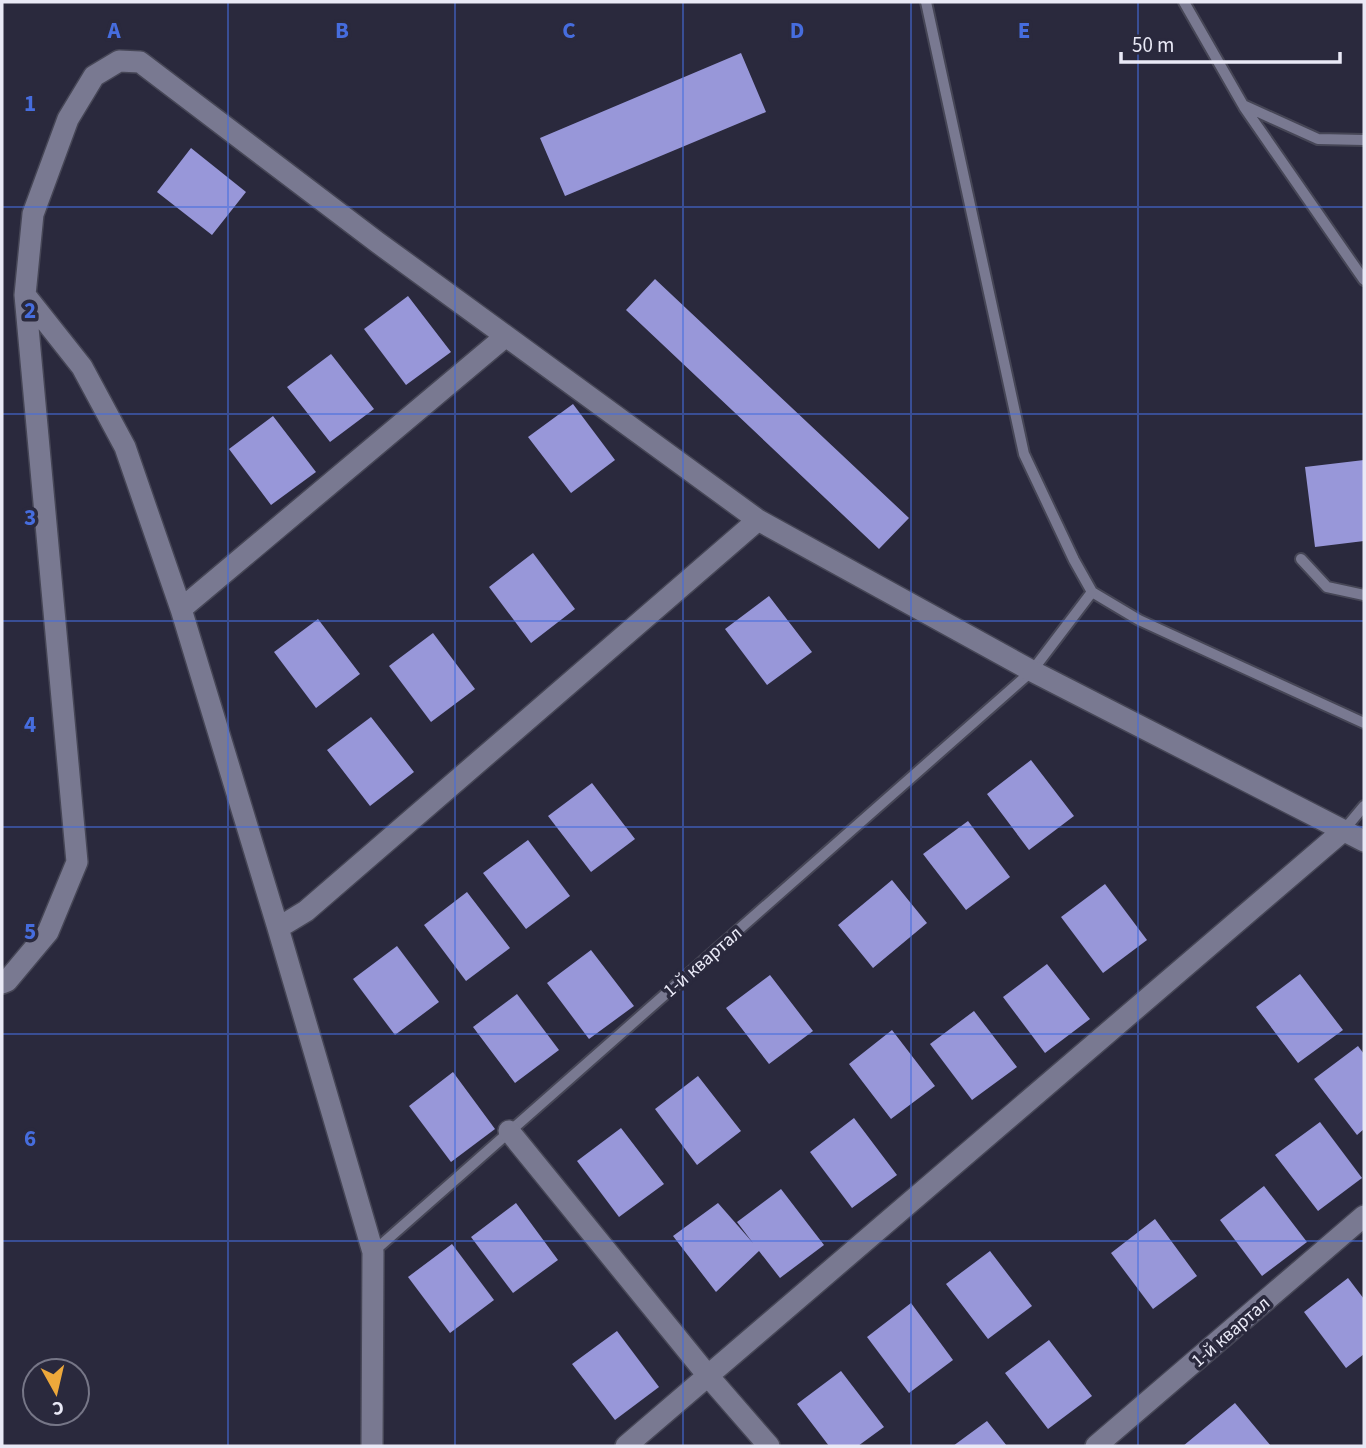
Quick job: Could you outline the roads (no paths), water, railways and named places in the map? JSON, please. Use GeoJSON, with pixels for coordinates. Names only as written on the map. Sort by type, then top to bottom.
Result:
{"type":"FeatureCollection","features":[{"type":"Feature","properties":{"kind":"street"},"geometry":{"type":"LineString","coordinates":[[2,983],[7,981],[48,932],[77,862],[25,295],[33,214],[68,119],[94,76],[119,61],[141,62],[366,234],[758,520],[1032,671],[1364,841]]}},
{"type":"Feature","properties":{"kind":"street"},"geometry":{"type":"LineString","coordinates":[[25,295],[82,368],[125,447],[181,609],[278,928],[373,1252],[372,1446]]}},
{"type":"Feature","properties":{"kind":"street"},"geometry":{"type":"LineString","coordinates":[[181,609],[506,337]]}},
{"type":"Feature","properties":{"kind":"street"},"geometry":{"type":"LineString","coordinates":[[278,928],[306,911],[758,520]]}},
{"type":"Feature","properties":{"kind":"street"},"geometry":{"type":"LineString","coordinates":[[626,1446],[1345,830]]}},
{"type":"Feature","properties":{"kind":"street"},"geometry":{"type":"LineString","coordinates":[[509,1131],[709,1377],[769,1446]]}},
{"type":"Feature","properties":{"kind":"street","name":"1-й квартал"},"geometry":{"type":"LineString","coordinates":[[1096,1446],[1364,1216]]}},
{"type":"Feature","properties":{"kind":"lane"},"geometry":{"type":"LineString","coordinates":[[926,2],[1024,454],[1092,592],[1139,620],[1364,723]]}},
{"type":"Feature","properties":{"kind":"lane"},"geometry":{"type":"LineString","coordinates":[[1184,2],[1243,105],[1364,280]]}},
{"type":"Feature","properties":{"kind":"lane"},"geometry":{"type":"LineString","coordinates":[[1243,105],[1318,139],[1364,140]]}},
{"type":"Feature","properties":{"kind":"lane"},"geometry":{"type":"LineString","coordinates":[[1301,559],[1327,587],[1364,595]]}},
{"type":"Feature","properties":{"kind":"lane","name":"1-й квартал"},"geometry":{"type":"LineString","coordinates":[[373,1252],[1032,671],[1092,592]]}},
{"type":"Feature","properties":{"kind":"lane"},"geometry":{"type":"LineString","coordinates":[[1345,830],[1364,806]]}}]}
